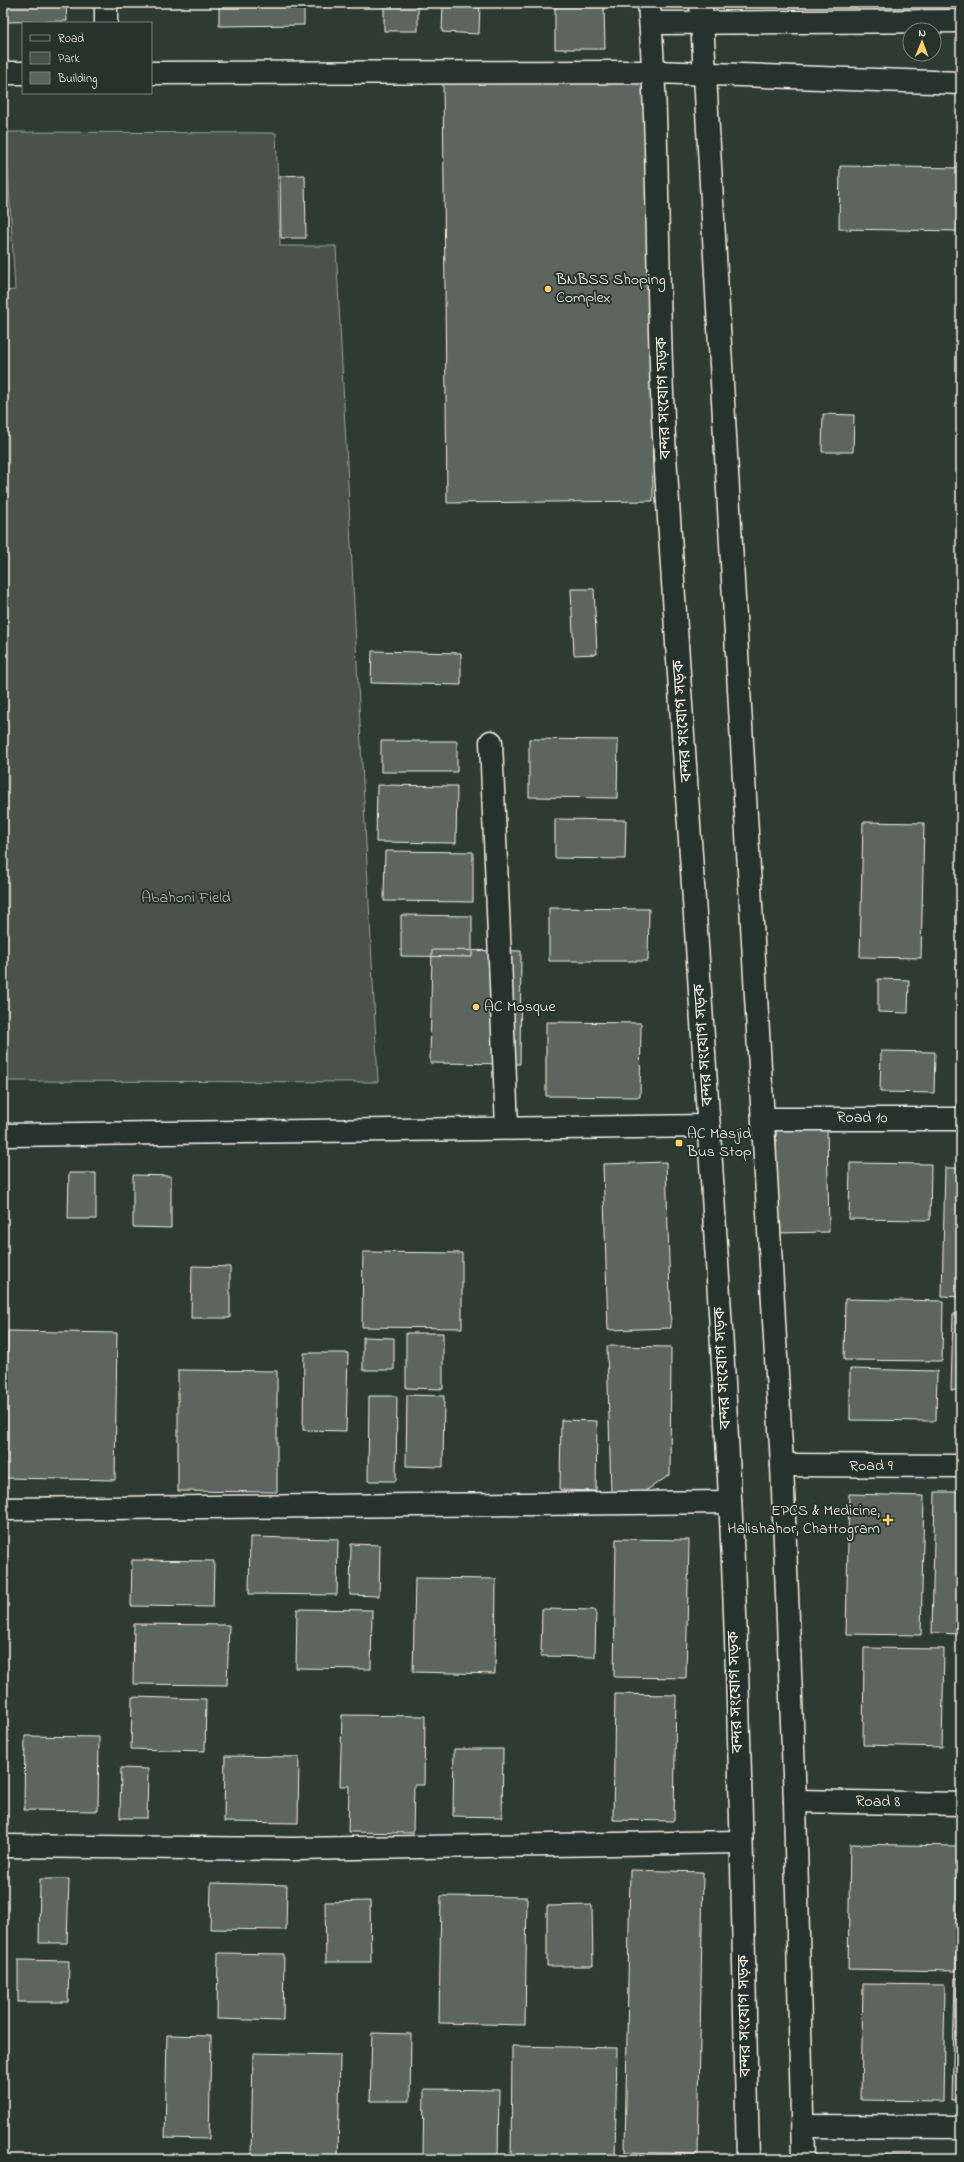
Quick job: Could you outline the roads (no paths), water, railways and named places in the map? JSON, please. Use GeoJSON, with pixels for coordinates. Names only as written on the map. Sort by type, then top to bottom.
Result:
{"type":"FeatureCollection","features":[{"type":"Feature","properties":{"kind":"main road"},"geometry":{"type":"LineString","coordinates":[[106,3],[106,22]]}},
{"type":"Feature","properties":{"kind":"main road"},"geometry":{"type":"LineString","coordinates":[[650,13],[702,12],[961,21]]}},
{"type":"Feature","properties":{"kind":"main road"},"geometry":{"type":"LineString","coordinates":[[702,12],[782,1465],[795,1801],[803,2159]]}},
{"type":"Feature","properties":{"kind":"main road","name":"বন্দর সংযোগ সড়ক"},"geometry":{"type":"LineString","coordinates":[[650,13],[655,72],[664,430],[709,1126],[730,1502],[741,1842],[748,2159]]}},
{"type":"Feature","properties":{"kind":"main road"},"geometry":{"type":"LineString","coordinates":[[152,73],[655,72],[961,83]]}},
{"type":"Feature","properties":{"kind":"main road"},"geometry":{"type":"LineString","coordinates":[[3,73],[22,73]]}},
{"type":"Feature","properties":{"kind":"main road"},"geometry":{"type":"LineString","coordinates":[[491,742],[507,1128]]}},
{"type":"Feature","properties":{"kind":"main road","name":"Road 10"},"geometry":{"type":"LineString","coordinates":[[764,1119],[961,1119]]}},
{"type":"Feature","properties":{"kind":"main road"},"geometry":{"type":"LineString","coordinates":[[3,1135],[709,1126]]}},
{"type":"Feature","properties":{"kind":"main road","name":"Road 9"},"geometry":{"type":"LineString","coordinates":[[782,1465],[961,1466]]}},
{"type":"Feature","properties":{"kind":"main road"},"geometry":{"type":"LineString","coordinates":[[3,1509],[730,1502]]}},
{"type":"Feature","properties":{"kind":"main road","name":"Road 8"},"geometry":{"type":"LineString","coordinates":[[795,1801],[961,1804]]}},
{"type":"Feature","properties":{"kind":"main road"},"geometry":{"type":"LineString","coordinates":[[3,1846],[292,1849],[741,1842]]}},
{"type":"Feature","properties":{"kind":"main road"},"geometry":{"type":"LineString","coordinates":[[803,2126],[961,2127]]}},
{"type":"Feature","properties":{"kind":"place","name":"BNBSS Shoping Complex"},"geometry":{"type":"Point","coordinates":[548,289]}},
{"type":"Feature","properties":{"kind":"place","name":"AC Mosque"},"geometry":{"type":"Point","coordinates":[476,1007]}},
{"type":"Feature","properties":{"kind":"place","name":"AC Masjid Bus Stop"},"geometry":{"type":"Point","coordinates":[679,1143]}},
{"type":"Feature","properties":{"kind":"place","name":"EPCS & Medicine, Halishahor, Chattogram"},"geometry":{"type":"Point","coordinates":[888,1520]}},
{"type":"Feature","properties":{"kind":"park label","name":"Abahoni Field"},"geometry":{"type":"Point","coordinates":[186,898]}}]}
